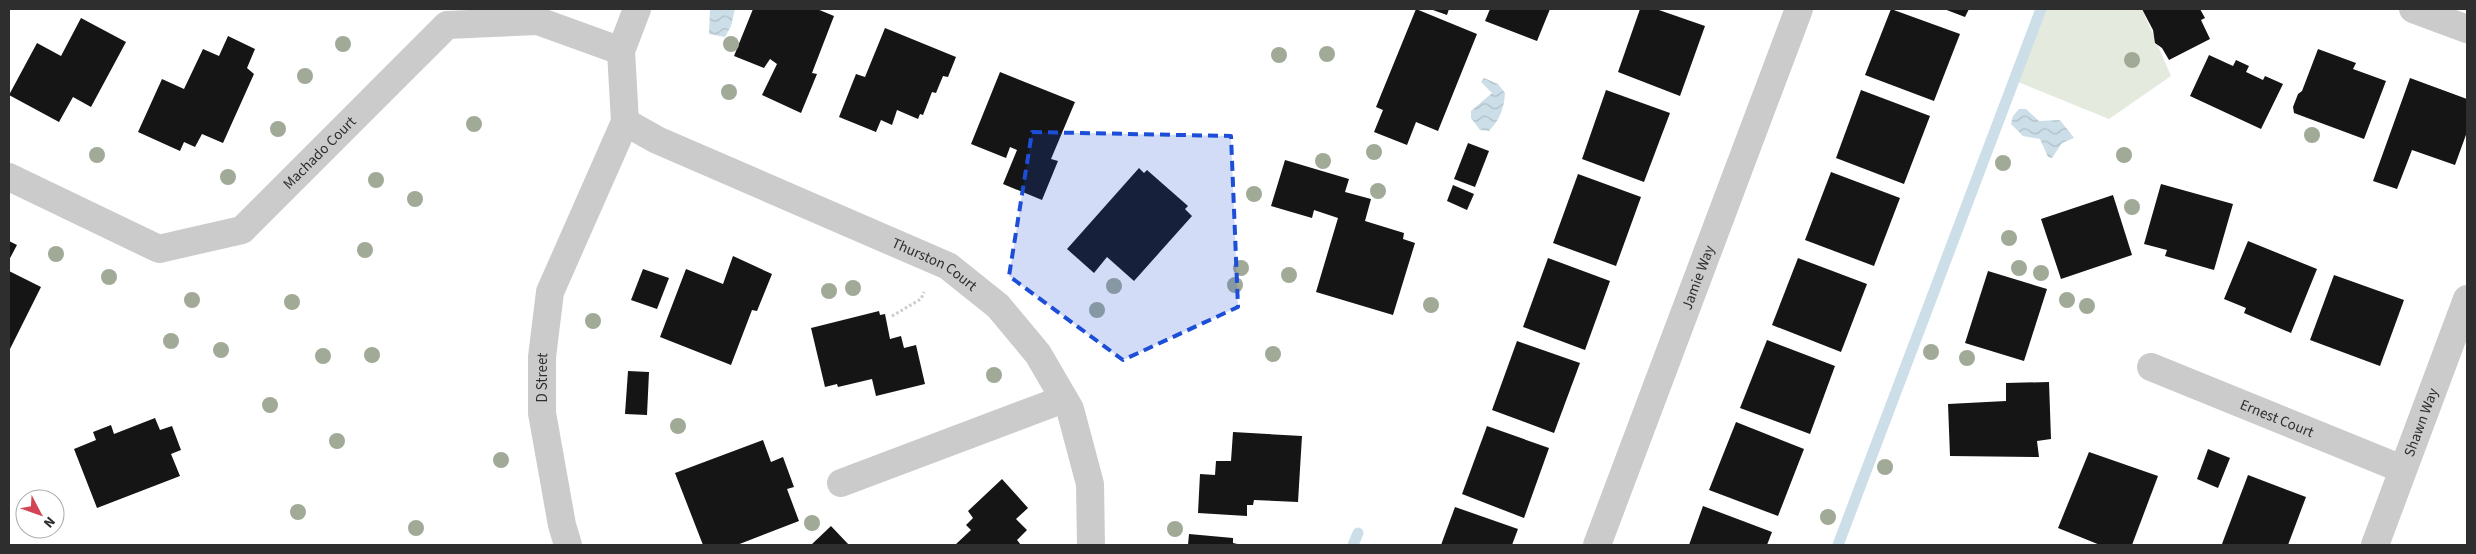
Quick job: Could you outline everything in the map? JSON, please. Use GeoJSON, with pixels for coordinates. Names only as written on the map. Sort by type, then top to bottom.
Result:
{"type":"FeatureCollection","features":[{"type":"Feature","properties":{"kind":"street"},"geometry":{"type":"LineString","coordinates":[[625,122],[621,51],[637,9]]}},
{"type":"Feature","properties":{"kind":"street","name":"Jamie Way"},"geometry":{"type":"LineString","coordinates":[[1597,545],[1799,9]]}},
{"type":"Feature","properties":{"kind":"street"},"geometry":{"type":"LineString","coordinates":[[2413,9],[2467,29]]}},
{"type":"Feature","properties":{"kind":"street","name":"Machado Court"},"geometry":{"type":"LineString","coordinates":[[9,178],[160,248],[242,230],[447,25],[538,21],[621,51]]}},
{"type":"Feature","properties":{"kind":"street","name":"D Street"},"geometry":{"type":"LineString","coordinates":[[568,545],[562,525],[542,413],[542,357],[550,292],[625,122]]}},
{"type":"Feature","properties":{"kind":"street","name":"Thurston Court"},"geometry":{"type":"LineString","coordinates":[[625,122],[657,140],[948,266],[998,306],[1038,354],[1070,409],[1090,484],[1090,545]]}},
{"type":"Feature","properties":{"kind":"street","name":"Shawn Way"},"geometry":{"type":"LineString","coordinates":[[2375,545],[2467,299]]}},
{"type":"Feature","properties":{"kind":"street","name":"Ernest Court"},"geometry":{"type":"LineString","coordinates":[[2151,367],[2402,469]]}},
{"type":"Feature","properties":{"kind":"street"},"geometry":{"type":"LineString","coordinates":[[841,483],[1064,399]]}},
{"type":"Feature","properties":{"kind":"path"},"geometry":{"type":"LineString","coordinates":[[892,316],[920,299],[927,287]]}},
{"type":"Feature","properties":{"kind":"highlighted area"},"geometry":{"type":"Polygon","coordinates":[[[1032,132],[1231,136],[1238,307],[1123,360],[1009,276],[1032,132]]]}},
{"type":"Feature","properties":{"kind":"shaded area"},"geometry":{"type":"Polygon","coordinates":[[[2046,9],[2142,9],[2171,76],[2109,119],[2018,82],[2046,9]]]}},
{"type":"Feature","properties":{"kind":"water"},"geometry":{"type":"Polygon","coordinates":[[[710,9],[735,9],[731,26],[725,37],[709,34],[710,9]]]}},
{"type":"Feature","properties":{"kind":"water"},"geometry":{"type":"Polygon","coordinates":[[[1484,78],[1498,84],[1505,93],[1501,114],[1489,131],[1480,130],[1471,118],[1471,111],[1492,93],[1481,82],[1484,78]]]}},
{"type":"Feature","properties":{"kind":"water"},"geometry":{"type":"Polygon","coordinates":[[[2019,109],[2026,109],[2039,121],[2060,120],[2074,138],[2062,143],[2052,158],[2048,157],[2040,139],[2023,136],[2011,124],[2013,116],[2019,109]]]}},
{"type":"Feature","properties":{"kind":"building"},"geometry":{"type":"Polygon","coordinates":[[[753,9],[817,9],[834,16],[812,73],[817,74],[801,113],[762,95],[777,64],[770,59],[764,68],[734,56],[753,9]]]}},
{"type":"Feature","properties":{"kind":"building"},"geometry":{"type":"Polygon","coordinates":[[[1416,9],[1477,34],[1438,131],[1416,122],[1407,145],[1374,132],[1383,110],[1376,107],[1416,9]]]}},
{"type":"Feature","properties":{"kind":"building"},"geometry":{"type":"Polygon","coordinates":[[[1430,9],[1449,9],[1447,15],[1430,9]]]}},
{"type":"Feature","properties":{"kind":"building"},"geometry":{"type":"Polygon","coordinates":[[[1490,9],[1550,9],[1537,41],[1485,21],[1490,9]]]}},
{"type":"Feature","properties":{"kind":"building"},"geometry":{"type":"Polygon","coordinates":[[[1640,9],[1656,9],[1705,26],[1680,96],[1618,72],[1640,9]]]}},
{"type":"Feature","properties":{"kind":"building"},"geometry":{"type":"Polygon","coordinates":[[[1891,9],[1960,34],[1934,101],[1865,75],[1891,9]]]}},
{"type":"Feature","properties":{"kind":"building"},"geometry":{"type":"Polygon","coordinates":[[[1944,9],[1969,9],[1965,17],[1944,9]]]}},
{"type":"Feature","properties":{"kind":"building"},"geometry":{"type":"Polygon","coordinates":[[[2142,9],[2200,9],[2205,18],[2201,20],[2210,39],[2169,60],[2162,48],[2155,43],[2153,30],[2142,9]]]}},
{"type":"Feature","properties":{"kind":"building"},"geometry":{"type":"Polygon","coordinates":[[[81,18],[126,42],[91,107],[73,97],[59,122],[9,95],[37,43],[61,56],[81,18]]]}},
{"type":"Feature","properties":{"kind":"building"},"geometry":{"type":"Polygon","coordinates":[[[885,28],[956,57],[948,77],[943,76],[936,93],[932,92],[923,115],[920,114],[918,119],[897,110],[892,125],[881,120],[876,132],[839,117],[856,74],[865,77],[885,28]]]}},
{"type":"Feature","properties":{"kind":"building"},"geometry":{"type":"Polygon","coordinates":[[[228,36],[255,49],[247,68],[254,74],[223,143],[202,134],[195,147],[184,142],[180,151],[138,132],[162,79],[184,89],[203,49],[219,56],[228,36]]]}},
{"type":"Feature","properties":{"kind":"building"},"geometry":{"type":"Polygon","coordinates":[[[2318,49],[2356,63],[2353,69],[2386,81],[2364,139],[2294,113],[2293,107],[2298,94],[2302,91],[2318,49]]]}},
{"type":"Feature","properties":{"kind":"building"},"geometry":{"type":"Polygon","coordinates":[[[2209,55],[2233,66],[2236,60],[2249,66],[2246,72],[2263,80],[2265,76],[2283,84],[2261,129],[2190,96],[2209,55]]]}},
{"type":"Feature","properties":{"kind":"building"},"geometry":{"type":"Polygon","coordinates":[[[1000,72],[1075,102],[1051,159],[1058,161],[1042,200],[1003,184],[1017,150],[1010,147],[1006,158],[971,144],[1000,72]]]}},
{"type":"Feature","properties":{"kind":"building"},"geometry":{"type":"Polygon","coordinates":[[[2410,78],[2467,99],[2467,132],[2455,165],[2412,150],[2397,189],[2373,181],[2410,78]]]}},
{"type":"Feature","properties":{"kind":"building"},"geometry":{"type":"Polygon","coordinates":[[[1606,90],[1670,113],[1644,182],[1582,159],[1606,90]]]}},
{"type":"Feature","properties":{"kind":"building"},"geometry":{"type":"Polygon","coordinates":[[[1861,90],[1930,116],[1904,184],[1836,158],[1861,90]]]}},
{"type":"Feature","properties":{"kind":"building"},"geometry":{"type":"Polygon","coordinates":[[[1468,143],[1489,151],[1475,187],[1454,179],[1468,143]]]}},
{"type":"Feature","properties":{"kind":"building"},"geometry":{"type":"Polygon","coordinates":[[[1285,160],[1349,179],[1345,192],[1371,199],[1365,221],[1404,233],[1403,239],[1415,243],[1393,315],[1316,292],[1338,218],[1314,210],[1312,218],[1271,206],[1285,160]]]}},
{"type":"Feature","properties":{"kind":"building"},"geometry":{"type":"Polygon","coordinates":[[[1139,168],[1144,173],[1147,170],[1188,206],[1185,209],[1192,216],[1134,281],[1107,257],[1094,273],[1067,249],[1139,168]]]}},
{"type":"Feature","properties":{"kind":"building"},"geometry":{"type":"Polygon","coordinates":[[[1831,172],[1900,198],[1874,266],[1805,240],[1831,172]]]}},
{"type":"Feature","properties":{"kind":"building"},"geometry":{"type":"Polygon","coordinates":[[[1578,174],[1641,197],[1616,266],[1553,243],[1578,174]]]}},
{"type":"Feature","properties":{"kind":"building"},"geometry":{"type":"Polygon","coordinates":[[[2161,184],[2233,204],[2214,270],[2165,256],[2167,250],[2144,244],[2161,184]]]}},
{"type":"Feature","properties":{"kind":"building"},"geometry":{"type":"Polygon","coordinates":[[[1453,185],[1474,194],[1467,210],[1447,201],[1453,185]]]}},
{"type":"Feature","properties":{"kind":"building"},"geometry":{"type":"Polygon","coordinates":[[[2113,195],[2132,255],[2061,279],[2041,219],[2113,195]]]}},
{"type":"Feature","properties":{"kind":"building"},"geometry":{"type":"Polygon","coordinates":[[[9,241],[17,245],[9,260],[9,241]]]}},
{"type":"Feature","properties":{"kind":"building"},"geometry":{"type":"Polygon","coordinates":[[[2248,241],[2317,269],[2291,333],[2244,313],[2246,308],[2224,299],[2248,241]]]}},
{"type":"Feature","properties":{"kind":"building"},"geometry":{"type":"Polygon","coordinates":[[[733,256],[772,274],[757,311],[752,310],[731,365],[660,337],[686,269],[723,284],[733,256]]]}},
{"type":"Feature","properties":{"kind":"building"},"geometry":{"type":"Polygon","coordinates":[[[1548,258],[1610,281],[1585,350],[1523,327],[1548,258]]]}},
{"type":"Feature","properties":{"kind":"building"},"geometry":{"type":"Polygon","coordinates":[[[1798,258],[1867,284],[1841,352],[1772,325],[1798,258]]]}},
{"type":"Feature","properties":{"kind":"building"},"geometry":{"type":"Polygon","coordinates":[[[643,269],[669,278],[657,309],[631,300],[643,269]]]}},
{"type":"Feature","properties":{"kind":"building"},"geometry":{"type":"Polygon","coordinates":[[[9,271],[41,287],[9,351],[9,271]]]}},
{"type":"Feature","properties":{"kind":"building"},"geometry":{"type":"Polygon","coordinates":[[[1988,271],[2047,289],[2024,361],[1965,343],[1988,271]]]}},
{"type":"Feature","properties":{"kind":"building"},"geometry":{"type":"Polygon","coordinates":[[[2334,275],[2404,300],[2380,366],[2310,340],[2334,275]]]}},
{"type":"Feature","properties":{"kind":"building"},"geometry":{"type":"Polygon","coordinates":[[[879,311],[880,315],[885,314],[890,339],[901,336],[904,348],[916,345],[925,384],[876,396],[872,379],[838,387],[837,384],[825,387],[811,328],[879,311]]]}},
{"type":"Feature","properties":{"kind":"building"},"geometry":{"type":"Polygon","coordinates":[[[1767,340],[1835,366],[1810,434],[1740,408],[1767,340]]]}},
{"type":"Feature","properties":{"kind":"building"},"geometry":{"type":"Polygon","coordinates":[[[1517,341],[1580,363],[1554,433],[1492,410],[1517,341]]]}},
{"type":"Feature","properties":{"kind":"building"},"geometry":{"type":"Polygon","coordinates":[[[628,371],[649,372],[647,415],[625,414],[628,371]]]}},
{"type":"Feature","properties":{"kind":"building"},"geometry":{"type":"Polygon","coordinates":[[[2049,382],[2051,439],[2037,441],[2039,457],[1950,456],[1948,404],[2006,401],[2006,383],[2049,382]]]}},
{"type":"Feature","properties":{"kind":"building"},"geometry":{"type":"Polygon","coordinates":[[[155,418],[160,430],[172,426],[181,450],[171,454],[180,476],[97,508],[74,449],[96,440],[93,432],[111,425],[114,434],[155,418]]]}},
{"type":"Feature","properties":{"kind":"building"},"geometry":{"type":"Polygon","coordinates":[[[1736,422],[1804,449],[1778,516],[1709,490],[1736,422]]]}},
{"type":"Feature","properties":{"kind":"building"},"geometry":{"type":"Polygon","coordinates":[[[1487,426],[1549,448],[1524,518],[1462,494],[1487,426]]]}},
{"type":"Feature","properties":{"kind":"building"},"geometry":{"type":"Polygon","coordinates":[[[1233,432],[1302,436],[1298,502],[1254,500],[1253,505],[1247,505],[1247,516],[1198,513],[1200,474],[1215,475],[1216,461],[1231,461],[1233,432]]]}},
{"type":"Feature","properties":{"kind":"building"},"geometry":{"type":"Polygon","coordinates":[[[763,440],[771,462],[783,457],[794,487],[787,489],[799,521],[737,545],[703,545],[675,473],[763,440]]]}},
{"type":"Feature","properties":{"kind":"building"},"geometry":{"type":"Polygon","coordinates":[[[2208,449],[2230,458],[2218,488],[2197,479],[2208,449]]]}},
{"type":"Feature","properties":{"kind":"building"},"geometry":{"type":"Polygon","coordinates":[[[2089,452],[2158,476],[2132,545],[2100,545],[2058,528],[2089,452]]]}},
{"type":"Feature","properties":{"kind":"building"},"geometry":{"type":"Polygon","coordinates":[[[2248,475],[2306,497],[2288,545],[2222,544],[2248,475]]]}},
{"type":"Feature","properties":{"kind":"building"},"geometry":{"type":"Polygon","coordinates":[[[1002,479],[1028,508],[1016,519],[1027,530],[1017,540],[1021,545],[955,545],[971,530],[966,525],[973,518],[968,511],[1002,479]]]}},
{"type":"Feature","properties":{"kind":"building"},"geometry":{"type":"Polygon","coordinates":[[[1703,506],[1772,532],[1767,545],[1689,545],[1703,506]]]}},
{"type":"Feature","properties":{"kind":"building"},"geometry":{"type":"Polygon","coordinates":[[[1455,507],[1518,529],[1512,545],[1441,545],[1455,507]]]}},
{"type":"Feature","properties":{"kind":"building"},"geometry":{"type":"Polygon","coordinates":[[[831,526],[849,545],[811,545],[831,526]]]}},
{"type":"Feature","properties":{"kind":"building"},"geometry":{"type":"Polygon","coordinates":[[[1189,534],[1233,538],[1233,543],[1242,545],[1188,545],[1189,534]]]}},
{"type":"Feature","properties":{"kind":"waterway"},"geometry":{"type":"LineString","coordinates":[[1838,545],[2041,9]]}},
{"type":"Feature","properties":{"kind":"waterway"},"geometry":{"type":"LineString","coordinates":[[1353,545],[1358,533]]}}]}
